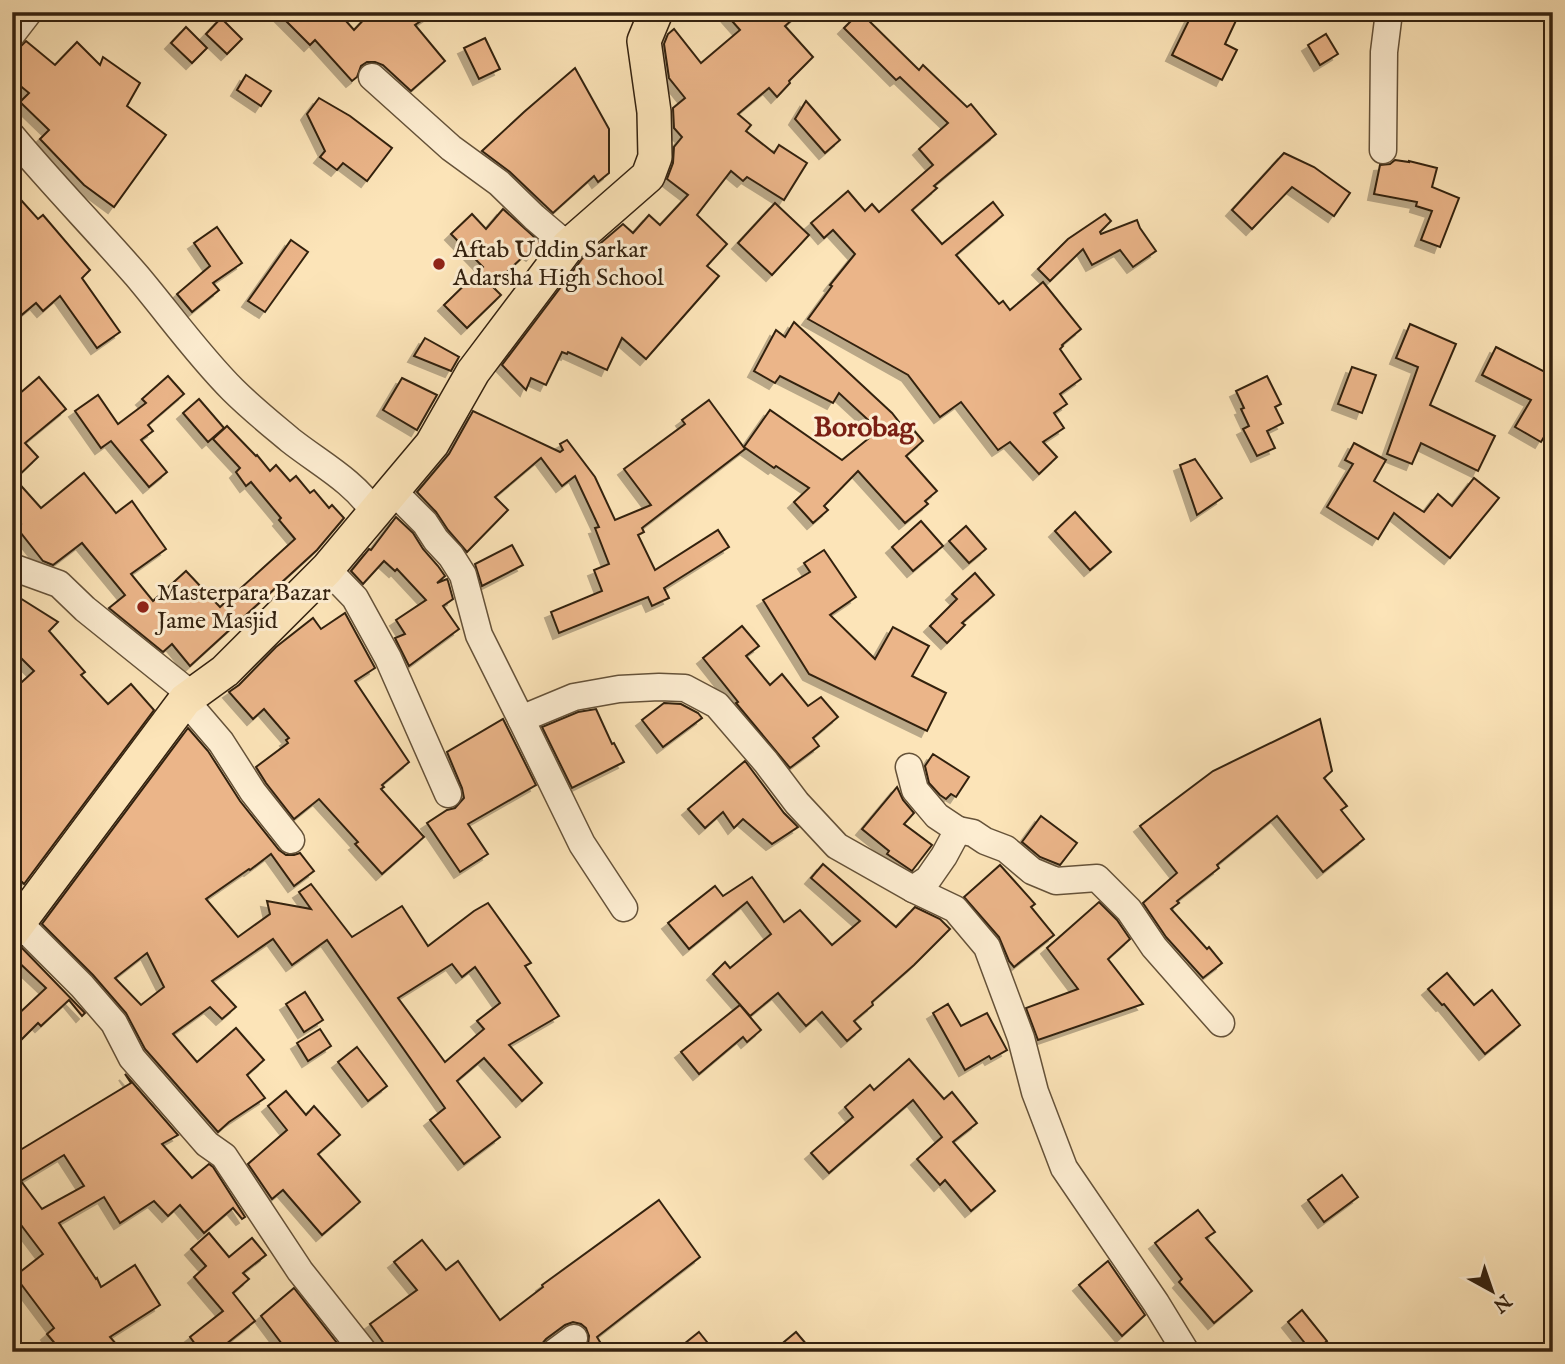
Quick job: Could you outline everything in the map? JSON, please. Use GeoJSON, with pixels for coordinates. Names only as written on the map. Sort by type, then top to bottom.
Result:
{"type":"FeatureCollection","features":[{"type":"Feature","properties":{"kind":"main road"},"geometry":{"type":"LineString","coordinates":[[14,926],[189,697],[225,671],[327,569],[432,444],[473,372],[568,246],[648,176],[655,157],[655,134],[644,41],[656,12]]}},
{"type":"Feature","properties":{"kind":"street"},"geometry":{"type":"LineString","coordinates":[[12,34],[29,12]]}},
{"type":"Feature","properties":{"kind":"street"},"geometry":{"type":"LineString","coordinates":[[1383,150],[1384,52],[1389,12]]}},
{"type":"Feature","properties":{"kind":"street"},"geometry":{"type":"LineString","coordinates":[[372,76],[451,148],[499,183],[534,218],[568,246]]}},
{"type":"Feature","properties":{"kind":"street"},"geometry":{"type":"LineString","coordinates":[[12,136],[50,182],[137,276],[200,355],[235,392],[289,439],[366,499],[384,502],[425,523],[436,540],[451,555],[463,575],[480,635],[582,844],[624,908]]}},
{"type":"Feature","properties":{"kind":"street"},"geometry":{"type":"LineString","coordinates":[[12,567],[59,584],[189,697],[253,792],[291,840]]}},
{"type":"Feature","properties":{"kind":"street"},"geometry":{"type":"LineString","coordinates":[[327,569],[355,598],[388,658],[448,794]]}},
{"type":"Feature","properties":{"kind":"street"},"geometry":{"type":"LineString","coordinates":[[521,719],[574,697],[619,690],[685,688],[717,705],[797,803],[838,846],[913,889],[955,909],[987,947],[1021,1038],[1035,1092],[1064,1168],[1186,1352]]}},
{"type":"Feature","properties":{"kind":"street"},"geometry":{"type":"LineString","coordinates":[[909,767],[915,790],[937,816],[958,830],[973,833],[1006,849],[1032,871],[1056,881],[1097,878],[1129,909],[1161,956],[1221,1023]]}},
{"type":"Feature","properties":{"kind":"street"},"geometry":{"type":"LineString","coordinates":[[913,889],[928,879],[958,830]]}},
{"type":"Feature","properties":{"kind":"street"},"geometry":{"type":"LineString","coordinates":[[14,926],[82,986],[114,1023],[132,1058],[207,1143],[224,1156],[300,1271],[364,1352]]}},
{"type":"Feature","properties":{"kind":"building"},"geometry":{"type":"Polygon","coordinates":[[[277,12],[338,12],[354,30],[371,12],[434,12],[415,25],[445,61],[411,91],[383,65],[375,62],[367,62],[361,66],[357,77],[352,81],[315,40],[310,45],[277,12]]]}},
{"type":"Feature","properties":{"kind":"building"},"geometry":{"type":"Polygon","coordinates":[[[724,12],[801,12],[785,26],[813,57],[777,97],[769,88],[738,114],[751,125],[746,131],[774,153],[779,145],[807,163],[784,200],[747,177],[743,181],[731,171],[697,215],[727,244],[707,266],[719,276],[646,359],[622,338],[607,370],[568,352],[562,352],[546,385],[531,378],[526,390],[502,365],[582,259],[623,224],[633,233],[649,215],[660,225],[688,195],[667,179],[673,163],[674,147],[682,137],[674,128],[673,108],[685,98],[669,78],[664,44],[668,34],[674,29],[701,63],[740,30],[724,12]]]}},
{"type":"Feature","properties":{"kind":"building"},"geometry":{"type":"Polygon","coordinates":[[[860,12],[919,70],[923,65],[967,107],[971,104],[996,134],[934,186],[937,188],[912,210],[942,244],[993,202],[1003,215],[956,255],[999,304],[1003,301],[1010,310],[1043,282],[1081,329],[1060,349],[1081,379],[1060,394],[1067,404],[1054,413],[1064,428],[1043,442],[1057,457],[1039,474],[1010,442],[998,450],[961,402],[940,417],[908,375],[808,319],[855,254],[833,230],[824,238],[811,223],[848,191],[865,211],[872,204],[879,212],[933,165],[919,149],[948,123],[900,77],[896,80],[844,28],[860,12]]]}},
{"type":"Feature","properties":{"kind":"building"},"geometry":{"type":"Polygon","coordinates":[[[1193,12],[1240,12],[1225,44],[1237,50],[1222,80],[1172,55],[1193,12]]]}},
{"type":"Feature","properties":{"kind":"building"},"geometry":{"type":"Polygon","coordinates":[[[221,18],[242,39],[227,54],[206,34],[221,18]]]}},
{"type":"Feature","properties":{"kind":"building"},"geometry":{"type":"Polygon","coordinates":[[[186,27],[207,48],[192,63],[171,43],[186,27]]]}},
{"type":"Feature","properties":{"kind":"building"},"geometry":{"type":"Polygon","coordinates":[[[1326,34],[1338,54],[1320,65],[1308,45],[1326,34]]]}},
{"type":"Feature","properties":{"kind":"building"},"geometry":{"type":"Polygon","coordinates":[[[485,38],[500,69],[479,79],[464,48],[485,38]]]}},
{"type":"Feature","properties":{"kind":"building"},"geometry":{"type":"Polygon","coordinates":[[[26,41],[55,65],[77,42],[100,65],[103,57],[140,83],[127,106],[166,135],[114,207],[84,185],[40,139],[49,130],[20,102],[29,93],[12,79],[12,49],[19,48],[26,41]]]}},
{"type":"Feature","properties":{"kind":"building"},"geometry":{"type":"Polygon","coordinates":[[[575,68],[609,129],[609,173],[598,182],[594,176],[553,213],[510,172],[482,151],[575,68]]]}},
{"type":"Feature","properties":{"kind":"building"},"geometry":{"type":"Polygon","coordinates":[[[246,75],[271,91],[261,106],[237,90],[246,75]]]}},
{"type":"Feature","properties":{"kind":"building"},"geometry":{"type":"Polygon","coordinates":[[[319,98],[350,116],[392,148],[367,181],[343,163],[337,170],[320,157],[325,151],[307,114],[319,98]]]}},
{"type":"Feature","properties":{"kind":"building"},"geometry":{"type":"Polygon","coordinates":[[[806,101],[840,140],[825,153],[795,119],[806,101]]]}},
{"type":"Feature","properties":{"kind":"building"},"geometry":{"type":"Polygon","coordinates":[[[1284,153],[1314,167],[1350,193],[1334,216],[1292,187],[1252,229],[1232,210],[1284,153]]]}},
{"type":"Feature","properties":{"kind":"building"},"geometry":{"type":"Polygon","coordinates":[[[1395,160],[1437,168],[1432,187],[1459,198],[1440,247],[1421,240],[1432,211],[1416,206],[1417,202],[1374,194],[1380,165],[1390,164],[1395,160]]]}},
{"type":"Feature","properties":{"kind":"building"},"geometry":{"type":"Polygon","coordinates":[[[12,190],[38,219],[43,215],[90,270],[82,278],[120,332],[97,348],[60,296],[43,311],[36,303],[12,323],[12,190]]]}},
{"type":"Feature","properties":{"kind":"building"},"geometry":{"type":"Polygon","coordinates":[[[775,203],[809,235],[772,275],[738,243],[775,203]]]}},
{"type":"Feature","properties":{"kind":"building"},"geometry":{"type":"Polygon","coordinates":[[[503,209],[542,244],[532,255],[528,252],[492,286],[501,295],[467,328],[444,305],[483,267],[451,234],[472,214],[486,229],[503,209]]]}},
{"type":"Feature","properties":{"kind":"building"},"geometry":{"type":"Polygon","coordinates":[[[1105,214],[1111,221],[1101,234],[1137,220],[1156,251],[1133,267],[1120,250],[1092,265],[1083,249],[1050,281],[1038,269],[1068,239],[1105,214]]]}},
{"type":"Feature","properties":{"kind":"building"},"geometry":{"type":"Polygon","coordinates":[[[217,227],[242,263],[213,283],[219,290],[192,312],[177,294],[210,266],[194,243],[217,227]]]}},
{"type":"Feature","properties":{"kind":"building"},"geometry":{"type":"Polygon","coordinates":[[[291,240],[308,252],[265,312],[248,301],[291,240]]]}},
{"type":"Feature","properties":{"kind":"building"},"geometry":{"type":"Polygon","coordinates":[[[794,322],[892,413],[907,432],[912,428],[923,441],[906,456],[937,491],[925,501],[928,504],[905,523],[858,471],[824,506],[828,510],[813,523],[794,502],[809,488],[744,447],[770,410],[842,460],[879,430],[839,393],[833,403],[780,376],[775,383],[754,371],[776,330],[785,337],[794,322]]]}},
{"type":"Feature","properties":{"kind":"building"},"geometry":{"type":"Polygon","coordinates":[[[1410,324],[1456,344],[1430,405],[1495,436],[1478,471],[1421,443],[1412,464],[1387,454],[1418,367],[1396,358],[1410,324]]]}},
{"type":"Feature","properties":{"kind":"building"},"geometry":{"type":"Polygon","coordinates":[[[425,338],[459,357],[451,371],[414,356],[425,338]]]}},
{"type":"Feature","properties":{"kind":"building"},"geometry":{"type":"Polygon","coordinates":[[[1496,347],[1553,376],[1553,422],[1541,442],[1515,427],[1531,400],[1482,375],[1496,347]]]}},
{"type":"Feature","properties":{"kind":"building"},"geometry":{"type":"Polygon","coordinates":[[[1352,367],[1376,375],[1362,413],[1338,404],[1352,367]]]}},
{"type":"Feature","properties":{"kind":"building"},"geometry":{"type":"Polygon","coordinates":[[[168,376],[184,394],[148,425],[153,431],[141,440],[167,472],[149,487],[111,441],[101,448],[75,411],[98,395],[118,424],[146,403],[142,399],[168,376]]]}},
{"type":"Feature","properties":{"kind":"building"},"geometry":{"type":"Polygon","coordinates":[[[1267,376],[1281,404],[1275,407],[1283,423],[1267,431],[1275,448],[1257,456],[1243,429],[1249,426],[1236,391],[1267,376]]]}},
{"type":"Feature","properties":{"kind":"building"},"geometry":{"type":"Polygon","coordinates":[[[39,377],[66,409],[25,443],[38,457],[15,479],[41,508],[84,473],[116,513],[132,501],[166,549],[131,574],[153,601],[186,571],[220,607],[295,539],[251,482],[246,486],[236,472],[240,468],[213,439],[227,426],[270,471],[276,465],[290,481],[296,476],[310,493],[314,490],[329,508],[332,505],[344,518],[317,550],[190,666],[172,644],[163,652],[109,608],[125,595],[82,543],[53,565],[43,561],[17,528],[21,524],[12,514],[12,400],[39,377]]]}},
{"type":"Feature","properties":{"kind":"building"},"geometry":{"type":"Polygon","coordinates":[[[402,378],[437,395],[417,430],[383,410],[402,378]]]}},
{"type":"Feature","properties":{"kind":"building"},"geometry":{"type":"Polygon","coordinates":[[[199,399],[224,428],[208,442],[183,413],[199,399]]]}},
{"type":"Feature","properties":{"kind":"building"},"geometry":{"type":"Polygon","coordinates":[[[709,400],[745,449],[642,528],[644,532],[638,535],[655,570],[718,530],[729,547],[664,588],[669,598],[652,606],[648,597],[559,633],[551,612],[602,591],[594,570],[609,564],[595,528],[599,527],[575,476],[562,486],[541,458],[495,497],[508,510],[467,552],[417,492],[449,454],[473,411],[560,452],[563,450],[560,444],[567,440],[595,477],[615,520],[651,505],[624,469],[685,424],[682,420],[709,400]]]}},
{"type":"Feature","properties":{"kind":"building"},"geometry":{"type":"Polygon","coordinates":[[[1354,443],[1386,460],[1374,481],[1424,512],[1438,494],[1452,506],[1474,478],[1499,498],[1450,558],[1394,513],[1378,539],[1327,507],[1353,464],[1345,460],[1354,443]]]}},
{"type":"Feature","properties":{"kind":"building"},"geometry":{"type":"Polygon","coordinates":[[[1195,459],[1222,498],[1197,515],[1180,465],[1195,459]]]}},
{"type":"Feature","properties":{"kind":"building"},"geometry":{"type":"Polygon","coordinates":[[[1075,512],[1111,552],[1090,570],[1055,531],[1075,512]]]}},
{"type":"Feature","properties":{"kind":"building"},"geometry":{"type":"Polygon","coordinates":[[[396,517],[413,533],[445,576],[437,583],[447,579],[453,599],[443,606],[459,629],[409,666],[395,638],[405,634],[396,620],[426,600],[397,569],[395,571],[384,561],[363,584],[351,571],[396,517]]]}},
{"type":"Feature","properties":{"kind":"building"},"geometry":{"type":"Polygon","coordinates":[[[921,521],[943,546],[913,571],[892,547],[921,521]]]}},
{"type":"Feature","properties":{"kind":"building"},"geometry":{"type":"Polygon","coordinates":[[[966,526],[986,549],[969,563],[949,541],[966,526]]]}},
{"type":"Feature","properties":{"kind":"building"},"geometry":{"type":"Polygon","coordinates":[[[512,545],[523,565],[482,586],[475,564],[512,545]]]}},
{"type":"Feature","properties":{"kind":"building"},"geometry":{"type":"Polygon","coordinates":[[[824,550],[856,597],[830,615],[875,659],[893,627],[929,646],[912,676],[946,693],[927,731],[809,674],[763,600],[810,572],[804,563],[824,550]]]}},
{"type":"Feature","properties":{"kind":"building"},"geometry":{"type":"Polygon","coordinates":[[[975,573],[994,595],[962,623],[965,625],[947,643],[930,626],[957,599],[952,594],[975,573]]]}},
{"type":"Feature","properties":{"kind":"building"},"geometry":{"type":"Polygon","coordinates":[[[12,593],[58,622],[49,631],[85,672],[81,675],[108,704],[131,684],[154,710],[24,884],[21,881],[12,894],[12,691],[34,671],[12,649],[12,593]]]}},
{"type":"Feature","properties":{"kind":"building"},"geometry":{"type":"Polygon","coordinates":[[[345,613],[375,668],[355,681],[409,762],[382,785],[384,787],[381,789],[424,837],[382,874],[355,844],[358,842],[319,799],[294,819],[256,767],[288,743],[286,740],[289,738],[264,709],[253,719],[229,692],[276,647],[313,618],[321,629],[345,613]]]}},
{"type":"Feature","properties":{"kind":"building"},"geometry":{"type":"Polygon","coordinates":[[[742,626],[759,646],[746,656],[770,685],[782,674],[808,706],[821,697],[838,717],[813,738],[819,746],[790,768],[703,658],[742,626]]]}},
{"type":"Feature","properties":{"kind":"building"},"geometry":{"type":"Polygon","coordinates":[[[664,703],[681,704],[702,718],[663,747],[642,720],[664,703]]]}},
{"type":"Feature","properties":{"kind":"building"},"geometry":{"type":"Polygon","coordinates":[[[596,709],[612,744],[614,743],[624,762],[572,788],[542,727],[578,712],[596,709]]]}},
{"type":"Feature","properties":{"kind":"building"},"geometry":{"type":"Polygon","coordinates":[[[503,719],[536,785],[468,824],[488,854],[460,872],[427,823],[455,808],[464,798],[447,752],[503,719]]]}},
{"type":"Feature","properties":{"kind":"building"},"geometry":{"type":"Polygon","coordinates":[[[1320,719],[1332,771],[1324,778],[1347,806],[1341,810],[1364,839],[1323,872],[1277,816],[1217,865],[1219,868],[1177,901],[1179,903],[1171,909],[1222,963],[1203,978],[1166,937],[1143,903],[1177,873],[1140,826],[1213,771],[1320,719]]]}},
{"type":"Feature","properties":{"kind":"building"},"geometry":{"type":"Polygon","coordinates":[[[188,728],[208,751],[240,801],[279,850],[286,855],[300,853],[314,871],[294,886],[271,854],[206,899],[238,937],[270,914],[267,901],[311,909],[299,892],[311,884],[352,937],[402,906],[428,946],[488,903],[531,963],[525,966],[559,1016],[509,1045],[542,1083],[522,1101],[484,1058],[457,1081],[500,1137],[464,1164],[430,1120],[445,1108],[327,940],[292,965],[273,939],[212,981],[236,1007],[222,1019],[210,1007],[173,1034],[197,1062],[236,1028],[264,1060],[247,1075],[265,1098],[218,1132],[145,1049],[126,1013],[42,924],[188,728]],[[147,953],[115,978],[141,1005],[164,987],[147,953]],[[452,964],[398,998],[445,1062],[484,1029],[477,1021],[500,1003],[475,967],[462,977],[452,964]]]}},
{"type":"Feature","properties":{"kind":"building"},"geometry":{"type":"Polygon","coordinates":[[[933,754],[969,777],[956,797],[951,794],[946,799],[929,783],[925,766],[933,754]]]}},
{"type":"Feature","properties":{"kind":"building"},"geometry":{"type":"Polygon","coordinates":[[[745,761],[784,813],[798,827],[772,844],[743,819],[734,828],[723,812],[705,828],[688,809],[745,761]]]}},
{"type":"Feature","properties":{"kind":"building"},"geometry":{"type":"Polygon","coordinates":[[[897,787],[914,813],[904,824],[932,845],[912,871],[887,854],[889,851],[862,829],[897,787]]]}},
{"type":"Feature","properties":{"kind":"building"},"geometry":{"type":"Polygon","coordinates":[[[1041,816],[1077,843],[1060,865],[1040,857],[1022,842],[1041,816]]]}},
{"type":"Feature","properties":{"kind":"building"},"geometry":{"type":"Polygon","coordinates":[[[823,864],[896,927],[915,907],[940,919],[950,929],[854,1021],[861,1029],[847,1041],[822,1012],[806,1026],[778,993],[750,1016],[713,974],[725,962],[730,968],[771,934],[747,902],[689,949],[668,923],[715,886],[723,896],[752,877],[784,922],[800,910],[832,945],[860,921],[811,878],[823,864]]]}},
{"type":"Feature","properties":{"kind":"building"},"geometry":{"type":"Polygon","coordinates":[[[1000,865],[1035,904],[1031,907],[1054,935],[1014,967],[999,937],[964,897],[1000,865]]]}},
{"type":"Feature","properties":{"kind":"building"},"geometry":{"type":"Polygon","coordinates":[[[1099,902],[1117,920],[1130,939],[1108,959],[1143,1004],[1038,1040],[1026,1008],[1078,989],[1047,948],[1099,902]]]}},
{"type":"Feature","properties":{"kind":"building"},"geometry":{"type":"Polygon","coordinates":[[[22,948],[85,1013],[82,1016],[69,1000],[41,1026],[38,1023],[12,1049],[12,1020],[46,988],[12,956],[12,951],[22,948]]]}},
{"type":"Feature","properties":{"kind":"building"},"geometry":{"type":"Polygon","coordinates":[[[1447,973],[1474,1005],[1492,990],[1520,1025],[1485,1054],[1444,1004],[1428,989],[1447,973]]]}},
{"type":"Feature","properties":{"kind":"building"},"geometry":{"type":"Polygon","coordinates":[[[305,992],[323,1020],[304,1032],[286,1004],[305,992]]]}},
{"type":"Feature","properties":{"kind":"building"},"geometry":{"type":"Polygon","coordinates":[[[948,1004],[961,1026],[987,1013],[1007,1050],[991,1059],[989,1056],[965,1070],[933,1013],[948,1004]]]}},
{"type":"Feature","properties":{"kind":"building"},"geometry":{"type":"Polygon","coordinates":[[[740,1005],[761,1030],[747,1042],[743,1037],[699,1074],[681,1052],[740,1005]]]}},
{"type":"Feature","properties":{"kind":"building"},"geometry":{"type":"Polygon","coordinates":[[[320,1029],[331,1046],[308,1061],[297,1043],[320,1029]]]}},
{"type":"Feature","properties":{"kind":"building"},"geometry":{"type":"Polygon","coordinates":[[[357,1047],[387,1086],[368,1101],[338,1062],[357,1047]]]}},
{"type":"Feature","properties":{"kind":"building"},"geometry":{"type":"Polygon","coordinates":[[[909,1059],[944,1099],[952,1092],[977,1123],[953,1142],[995,1191],[971,1211],[945,1180],[940,1185],[917,1159],[942,1137],[913,1100],[829,1173],[811,1153],[853,1117],[845,1107],[870,1085],[874,1090],[909,1059]]]}},
{"type":"Feature","properties":{"kind":"building"},"geometry":{"type":"Polygon","coordinates":[[[125,1074],[178,1135],[162,1144],[192,1178],[209,1164],[213,1167],[245,1217],[242,1219],[233,1208],[204,1233],[180,1205],[168,1216],[154,1201],[120,1223],[104,1197],[59,1223],[101,1287],[135,1265],[160,1305],[110,1337],[123,1352],[62,1352],[47,1334],[54,1328],[15,1276],[43,1254],[12,1213],[12,1155],[131,1083],[125,1074]],[[64,1155],[21,1181],[42,1209],[84,1186],[64,1155]]]}},
{"type":"Feature","properties":{"kind":"building"},"geometry":{"type":"Polygon","coordinates":[[[286,1091],[306,1115],[314,1106],[340,1135],[318,1154],[360,1202],[322,1235],[283,1190],[272,1199],[248,1164],[287,1130],[268,1106],[286,1091]]]}},
{"type":"Feature","properties":{"kind":"building"},"geometry":{"type":"Polygon","coordinates":[[[1342,1175],[1358,1197],[1324,1222],[1308,1200],[1342,1175]]]}},
{"type":"Feature","properties":{"kind":"building"},"geometry":{"type":"Polygon","coordinates":[[[659,1200],[700,1257],[597,1337],[606,1352],[582,1352],[588,1345],[589,1336],[586,1328],[573,1322],[546,1339],[540,1352],[390,1352],[370,1324],[417,1290],[394,1262],[422,1240],[446,1270],[458,1261],[500,1320],[543,1287],[542,1285],[659,1200]]]}},
{"type":"Feature","properties":{"kind":"building"},"geometry":{"type":"Polygon","coordinates":[[[1198,1210],[1215,1232],[1206,1238],[1252,1291],[1214,1323],[1179,1282],[1182,1279],[1155,1243],[1198,1210]]]}},
{"type":"Feature","properties":{"kind":"building"},"geometry":{"type":"Polygon","coordinates":[[[209,1233],[229,1257],[252,1238],[266,1255],[243,1273],[249,1279],[233,1293],[255,1321],[216,1352],[201,1352],[190,1337],[223,1311],[194,1277],[206,1266],[191,1249],[209,1233]]]}},
{"type":"Feature","properties":{"kind":"building"},"geometry":{"type":"Polygon","coordinates":[[[1108,1261],[1145,1315],[1122,1336],[1079,1285],[1108,1261]]]}},
{"type":"Feature","properties":{"kind":"building"},"geometry":{"type":"Polygon","coordinates":[[[294,1288],[344,1352],[288,1352],[261,1316],[294,1288]]]}},
{"type":"Feature","properties":{"kind":"building"},"geometry":{"type":"Polygon","coordinates":[[[1302,1310],[1327,1341],[1314,1352],[1288,1322],[1302,1310]]]}},
{"type":"Feature","properties":{"kind":"building"},"geometry":{"type":"Polygon","coordinates":[[[699,1332],[715,1352],[674,1352],[699,1332]]]}},
{"type":"Feature","properties":{"kind":"building"},"geometry":{"type":"Polygon","coordinates":[[[796,1332],[813,1352],[772,1352],[796,1332]]]}},
{"type":"Feature","properties":{"kind":"place","name":"Aftab Uddin Sarkar Adarsha High School"},"geometry":{"type":"Point","coordinates":[439,264]}},
{"type":"Feature","properties":{"kind":"place","name":"Masterpara Bazar Jame Masjid"},"geometry":{"type":"Point","coordinates":[143,607]}},
{"type":"Feature","properties":{"kind":"district","name":"Borobag"},"geometry":{"type":"Point","coordinates":[864,428]}}]}
